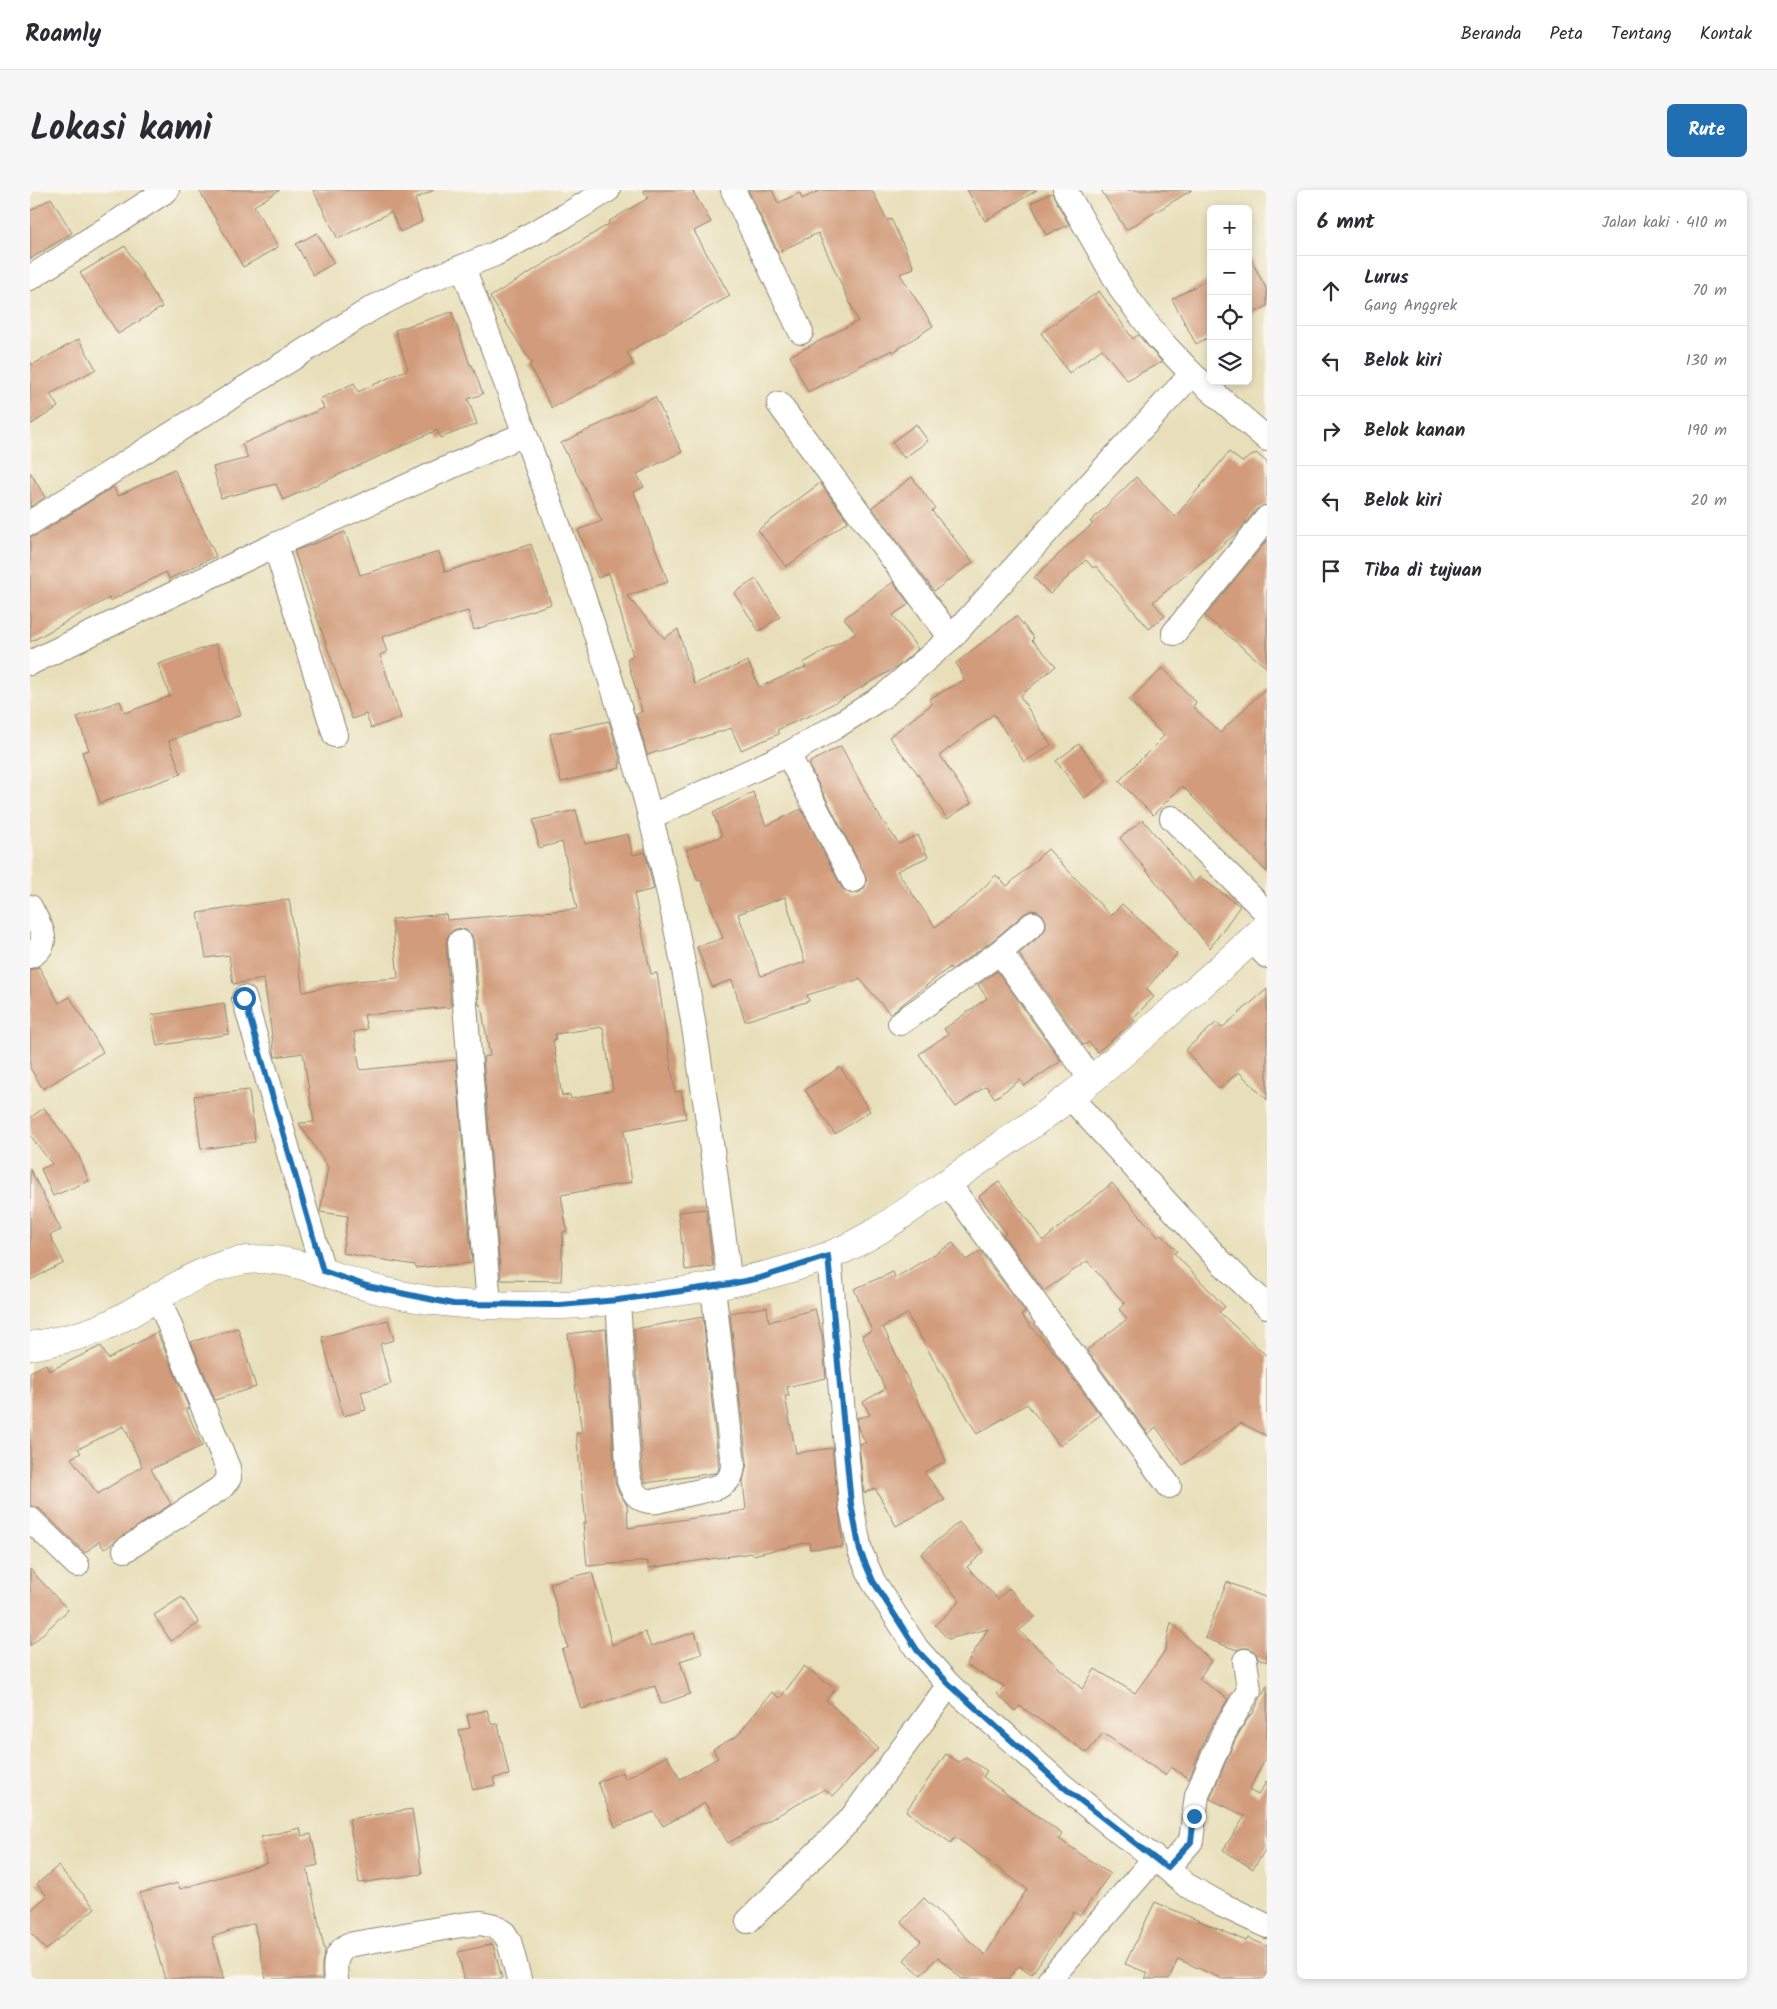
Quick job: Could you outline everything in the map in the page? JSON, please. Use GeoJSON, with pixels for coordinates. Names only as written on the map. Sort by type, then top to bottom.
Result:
{"type":"FeatureCollection","features":[{"type":"Feature","properties":{"kind":"street"},"geometry":{"type":"LineString","coordinates":[[30,278],[167,190]]}},
{"type":"Feature","properties":{"kind":"street"},"geometry":{"type":"LineString","coordinates":[[30,524],[371,309],[419,284],[463,267],[527,237],[608,190]]}},
{"type":"Feature","properties":{"kind":"street"},"geometry":{"type":"LineString","coordinates":[[733,190],[801,332]]}},
{"type":"Feature","properties":{"kind":"street"},"geometry":{"type":"LineString","coordinates":[[1065,190],[1123,292],[1158,338],[1192,374],[1267,439]]}},
{"type":"Feature","properties":{"kind":"street"},"geometry":{"type":"LineString","coordinates":[[463,267],[586,603],[650,817],[691,1007],[722,1285],[733,1465],[732,1475],[727,1482],[718,1487],[648,1502],[640,1499],[633,1491],[629,1481],[618,1300]]}},
{"type":"Feature","properties":{"kind":"street"},"geometry":{"type":"LineString","coordinates":[[650,817],[788,754],[835,728],[885,695],[951,638],[1110,460],[1192,374]]}},
{"type":"Feature","properties":{"kind":"street"},"geometry":{"type":"LineString","coordinates":[[779,404],[951,638]]}},
{"type":"Feature","properties":{"kind":"street"},"geometry":{"type":"LineString","coordinates":[[30,663],[275,545],[524,434]]}},
{"type":"Feature","properties":{"kind":"street"},"geometry":{"type":"LineString","coordinates":[[1174,633],[1267,518]]}},
{"type":"Feature","properties":{"kind":"street"},"geometry":{"type":"LineString","coordinates":[[275,545],[335,735]]}},
{"type":"Feature","properties":{"kind":"street"},"geometry":{"type":"LineString","coordinates":[[788,754],[854,880]]}},
{"type":"Feature","properties":{"kind":"street"},"geometry":{"type":"LineString","coordinates":[[1172,818],[1267,913]]}},
{"type":"Feature","properties":{"kind":"street"},"geometry":{"type":"LineString","coordinates":[[30,907],[43,938],[43,944],[40,949],[30,956]]}},
{"type":"Feature","properties":{"kind":"street"},"geometry":{"type":"LineString","coordinates":[[900,1023],[1000,952],[1033,924]]}},
{"type":"Feature","properties":{"kind":"street"},"geometry":{"type":"LineString","coordinates":[[30,1346],[64,1340],[92,1332],[198,1276],[224,1264],[243,1260],[266,1258],[323,1271],[367,1286],[453,1304],[560,1305],[618,1300],[722,1285],[760,1278],[828,1256],[889,1223],[1070,1097],[1262,941]]}},
{"type":"Feature","properties":{"kind":"street"},"geometry":{"type":"LineString","coordinates":[[460,942],[489,1305]]}},
{"type":"Feature","properties":{"kind":"street"},"geometry":{"type":"LineString","coordinates":[[1000,952],[1091,1080]]}},
{"type":"Feature","properties":{"kind":"street"},"geometry":{"type":"LineString","coordinates":[[244,998],[323,1271]]}},
{"type":"Feature","properties":{"kind":"street"},"geometry":{"type":"LineString","coordinates":[[1070,1097],[1221,1262],[1267,1306]]}},
{"type":"Feature","properties":{"kind":"street"},"geometry":{"type":"LineString","coordinates":[[948,1183],[1168,1486]]}},
{"type":"Feature","properties":{"kind":"street"},"geometry":{"type":"LineString","coordinates":[[828,1256],[851,1504],[860,1551],[873,1581],[917,1650],[949,1684],[1062,1786],[1161,1863],[1186,1885],[1222,1905],[1267,1926]]}},
{"type":"Feature","properties":{"kind":"street"},"geometry":{"type":"LineString","coordinates":[[125,1550],[222,1487],[229,1478],[228,1468],[158,1297]]}},
{"type":"Feature","properties":{"kind":"street"},"geometry":{"type":"LineString","coordinates":[[30,1519],[77,1565]]}},
{"type":"Feature","properties":{"kind":"street"},"geometry":{"type":"LineString","coordinates":[[1050,1979],[1161,1863],[1191,1842],[1197,1795],[1223,1734],[1249,1690],[1245,1661]]}},
{"type":"Feature","properties":{"kind":"street"},"geometry":{"type":"LineString","coordinates":[[748,1921],[850,1820],[949,1684]]}},
{"type":"Feature","properties":{"kind":"street"},"geometry":{"type":"LineString","coordinates":[[336,1979],[334,1966],[336,1958],[341,1949],[348,1945],[481,1923],[494,1926],[509,1941],[519,1979]]}},
{"type":"Feature","properties":{"kind":"building"},"geometry":{"type":"Polygon","coordinates":[[[199,190],[280,190],[254,206],[278,247],[243,267],[199,190]]]}},
{"type":"Feature","properties":{"kind":"building"},"geometry":{"type":"Polygon","coordinates":[[[313,190],[434,190],[415,199],[422,222],[400,232],[391,212],[338,239],[313,190]]]}},
{"type":"Feature","properties":{"kind":"building"},"geometry":{"type":"Polygon","coordinates":[[[643,190],[692,190],[711,222],[694,231],[730,296],[627,352],[633,364],[552,408],[529,365],[532,364],[490,297],[648,198],[643,190]]]}},
{"type":"Feature","properties":{"kind":"building"},"geometry":{"type":"Polygon","coordinates":[[[748,190],[772,190],[778,203],[800,193],[802,199],[821,190],[872,190],[887,220],[891,219],[914,268],[900,274],[933,326],[893,352],[892,350],[808,392],[790,356],[858,321],[818,233],[778,252],[748,190]]]}},
{"type":"Feature","properties":{"kind":"building"},"geometry":{"type":"Polygon","coordinates":[[[967,190],[1037,190],[985,221],[967,190]]]}},
{"type":"Feature","properties":{"kind":"building"},"geometry":{"type":"Polygon","coordinates":[[[1101,190],[1192,190],[1126,230],[1101,190]]]}},
{"type":"Feature","properties":{"kind":"building"},"geometry":{"type":"Polygon","coordinates":[[[1052,193],[1069,225],[1046,235],[1031,203],[1052,193]]]}},
{"type":"Feature","properties":{"kind":"building"},"geometry":{"type":"Polygon","coordinates":[[[51,198],[72,233],[30,259],[30,211],[51,198]]]}},
{"type":"Feature","properties":{"kind":"building"},"geometry":{"type":"Polygon","coordinates":[[[317,233],[334,263],[313,275],[296,244],[317,233]]]}},
{"type":"Feature","properties":{"kind":"building"},"geometry":{"type":"Polygon","coordinates":[[[125,246],[162,307],[118,334],[80,273],[125,246]]]}},
{"type":"Feature","properties":{"kind":"building"},"geometry":{"type":"Polygon","coordinates":[[[1252,262],[1267,290],[1267,306],[1252,314],[1252,262]]]}},
{"type":"Feature","properties":{"kind":"building"},"geometry":{"type":"Polygon","coordinates":[[[1207,280],[1207,338],[1196,344],[1172,299],[1207,280]]]}},
{"type":"Feature","properties":{"kind":"building"},"geometry":{"type":"Polygon","coordinates":[[[1099,291],[1133,339],[1138,335],[1162,362],[1127,380],[1102,349],[1069,373],[1041,333],[1099,291]]]}},
{"type":"Feature","properties":{"kind":"building"},"geometry":{"type":"Polygon","coordinates":[[[452,312],[470,365],[472,365],[483,394],[468,399],[477,424],[440,438],[437,430],[283,500],[276,484],[221,498],[213,467],[248,458],[242,444],[324,408],[320,399],[354,383],[358,392],[408,369],[395,330],[452,312]]]}},
{"type":"Feature","properties":{"kind":"building"},"geometry":{"type":"Polygon","coordinates":[[[79,339],[96,369],[50,394],[58,407],[30,425],[30,361],[32,365],[79,339]]]}},
{"type":"Feature","properties":{"kind":"building"},"geometry":{"type":"Polygon","coordinates":[[[655,397],[682,452],[637,474],[644,487],[634,492],[668,582],[627,596],[664,638],[678,629],[694,684],[748,661],[759,687],[806,667],[803,663],[856,633],[844,618],[893,582],[909,604],[893,615],[918,649],[897,667],[820,711],[777,730],[779,734],[741,750],[731,728],[647,755],[636,715],[642,711],[627,659],[633,656],[609,573],[598,578],[578,530],[602,521],[561,443],[655,397]]]}},
{"type":"Feature","properties":{"kind":"building"},"geometry":{"type":"Polygon","coordinates":[[[916,424],[928,441],[904,458],[892,442],[916,424]]]}},
{"type":"Feature","properties":{"kind":"building"},"geometry":{"type":"Polygon","coordinates":[[[1229,452],[1242,462],[1256,453],[1267,462],[1267,505],[1257,509],[1237,533],[1153,602],[1165,616],[1149,629],[1096,566],[1093,568],[1086,560],[1050,594],[1034,578],[1093,524],[1090,522],[1136,477],[1175,517],[1229,452]]]}},
{"type":"Feature","properties":{"kind":"building"},"geometry":{"type":"Polygon","coordinates":[[[174,469],[216,556],[169,579],[166,572],[110,601],[109,598],[30,642],[30,537],[37,535],[113,487],[118,496],[174,469]]]}},
{"type":"Feature","properties":{"kind":"building"},"geometry":{"type":"Polygon","coordinates":[[[30,472],[45,497],[30,507],[30,472]]]}},
{"type":"Feature","properties":{"kind":"building"},"geometry":{"type":"Polygon","coordinates":[[[912,477],[935,508],[932,511],[973,562],[934,591],[872,507],[912,477]]]}},
{"type":"Feature","properties":{"kind":"building"},"geometry":{"type":"Polygon","coordinates":[[[820,483],[848,521],[786,567],[758,530],[820,483]]]}},
{"type":"Feature","properties":{"kind":"building"},"geometry":{"type":"Polygon","coordinates":[[[345,532],[360,575],[439,552],[445,572],[531,544],[551,604],[474,630],[468,611],[382,637],[387,652],[380,655],[401,718],[371,728],[366,714],[352,719],[294,551],[345,532]]]}},
{"type":"Feature","properties":{"kind":"building"},"geometry":{"type":"Polygon","coordinates":[[[1267,540],[1267,668],[1205,616],[1267,540]]]}},
{"type":"Feature","properties":{"kind":"building"},"geometry":{"type":"Polygon","coordinates":[[[756,579],[780,617],[759,631],[734,593],[756,579]]]}},
{"type":"Feature","properties":{"kind":"building"},"geometry":{"type":"Polygon","coordinates":[[[1016,616],[1034,638],[1032,640],[1056,666],[1020,696],[1051,745],[1024,762],[994,714],[940,755],[971,803],[947,819],[915,770],[889,737],[932,704],[929,699],[964,680],[956,663],[1016,616]]]}},
{"type":"Feature","properties":{"kind":"building"},"geometry":{"type":"Polygon","coordinates":[[[216,644],[241,715],[169,741],[181,774],[100,803],[82,752],[89,750],[77,717],[120,701],[125,713],[170,696],[158,664],[216,644]]]}},
{"type":"Feature","properties":{"kind":"building"},"geometry":{"type":"Polygon","coordinates":[[[1163,668],[1196,702],[1193,707],[1220,733],[1267,687],[1267,872],[1182,786],[1153,815],[1119,781],[1164,736],[1129,700],[1163,668]]]}},
{"type":"Feature","properties":{"kind":"building"},"geometry":{"type":"Polygon","coordinates":[[[609,721],[621,763],[619,764],[620,768],[561,782],[550,734],[609,721]]]}},
{"type":"Feature","properties":{"kind":"building"},"geometry":{"type":"Polygon","coordinates":[[[1079,744],[1107,781],[1084,798],[1056,761],[1079,744]]]}},
{"type":"Feature","properties":{"kind":"building"},"geometry":{"type":"Polygon","coordinates":[[[841,746],[874,808],[899,844],[918,835],[928,857],[897,871],[935,927],[968,903],[996,875],[1007,886],[1048,849],[1111,916],[1122,904],[1177,954],[1146,989],[1154,997],[1133,1018],[1135,1021],[1097,1052],[1089,1042],[1084,1045],[1019,954],[1042,934],[1046,928],[1046,921],[1043,915],[1038,911],[1031,910],[951,970],[950,967],[890,1014],[860,979],[807,995],[809,1001],[745,1021],[732,980],[712,987],[697,947],[723,938],[701,880],[698,881],[686,850],[722,836],[713,813],[753,792],[766,826],[801,809],[841,886],[845,891],[852,894],[860,892],[865,887],[867,881],[865,874],[810,768],[810,762],[841,746]],[[785,897],[738,914],[761,976],[805,962],[785,897]]]}},
{"type":"Feature","properties":{"kind":"building"},"geometry":{"type":"Polygon","coordinates":[[[576,810],[585,844],[628,834],[633,855],[645,852],[654,889],[634,894],[651,974],[657,973],[675,1092],[681,1091],[686,1118],[624,1130],[632,1182],[561,1195],[567,1231],[563,1232],[561,1281],[501,1280],[483,1057],[490,1056],[481,1005],[479,1005],[474,940],[466,930],[459,928],[453,930],[448,936],[446,943],[451,1007],[364,1015],[367,1029],[354,1032],[360,1070],[456,1060],[472,1263],[416,1268],[415,1265],[342,1253],[348,1216],[320,1212],[328,1167],[299,1123],[314,1122],[303,1053],[275,1057],[264,979],[233,984],[229,955],[206,958],[198,913],[289,899],[303,992],[356,981],[398,978],[392,919],[446,914],[447,920],[577,909],[562,842],[539,848],[533,820],[576,810]],[[603,1027],[555,1034],[556,1039],[553,1040],[562,1096],[570,1095],[571,1099],[613,1090],[603,1027]]]}},
{"type":"Feature","properties":{"kind":"building"},"geometry":{"type":"Polygon","coordinates":[[[1143,820],[1194,882],[1200,877],[1240,906],[1210,948],[1120,838],[1143,820]]]}},
{"type":"Feature","properties":{"kind":"building"},"geometry":{"type":"Polygon","coordinates":[[[39,967],[59,1003],[70,997],[103,1052],[43,1089],[30,1068],[30,970],[39,967]]]}},
{"type":"Feature","properties":{"kind":"building"},"geometry":{"type":"Polygon","coordinates":[[[997,971],[1061,1061],[1024,1086],[1020,1080],[995,1098],[986,1086],[956,1107],[919,1054],[948,1034],[944,1029],[987,998],[978,985],[997,971]]]}},
{"type":"Feature","properties":{"kind":"building"},"geometry":{"type":"Polygon","coordinates":[[[1267,989],[1267,1100],[1239,1072],[1219,1089],[1185,1050],[1217,1022],[1222,1028],[1267,989]]]}},
{"type":"Feature","properties":{"kind":"building"},"geometry":{"type":"Polygon","coordinates":[[[224,1003],[229,1034],[157,1046],[151,1015],[224,1003]]]}},
{"type":"Feature","properties":{"kind":"building"},"geometry":{"type":"Polygon","coordinates":[[[840,1067],[870,1111],[835,1134],[805,1090],[840,1067]]]}},
{"type":"Feature","properties":{"kind":"building"},"geometry":{"type":"Polygon","coordinates":[[[249,1090],[255,1142],[201,1149],[194,1096],[249,1090]]]}},
{"type":"Feature","properties":{"kind":"building"},"geometry":{"type":"Polygon","coordinates":[[[44,1108],[78,1154],[89,1181],[53,1196],[41,1169],[52,1164],[30,1135],[30,1118],[44,1108]]]}},
{"type":"Feature","properties":{"kind":"building"},"geometry":{"type":"Polygon","coordinates":[[[30,1169],[61,1230],[50,1235],[64,1263],[30,1280],[30,1169]]]}},
{"type":"Feature","properties":{"kind":"building"},"geometry":{"type":"Polygon","coordinates":[[[999,1182],[1043,1241],[1112,1183],[1158,1237],[1161,1234],[1177,1251],[1174,1253],[1225,1307],[1219,1312],[1267,1356],[1267,1436],[1241,1423],[1183,1465],[1156,1427],[1148,1434],[1087,1350],[1127,1319],[1119,1309],[1125,1304],[1087,1261],[1044,1291],[1003,1235],[1006,1233],[979,1196],[999,1182]]]}},
{"type":"Feature","properties":{"kind":"building"},"geometry":{"type":"Polygon","coordinates":[[[706,1209],[713,1266],[685,1270],[678,1212],[706,1209]]]}},
{"type":"Feature","properties":{"kind":"building"},"geometry":{"type":"Polygon","coordinates":[[[953,1243],[966,1260],[980,1251],[1025,1312],[1021,1315],[1055,1354],[1100,1415],[1060,1446],[1027,1404],[977,1434],[907,1314],[883,1327],[946,1461],[924,1472],[945,1500],[896,1526],[875,1488],[864,1493],[859,1444],[866,1443],[858,1428],[857,1418],[870,1415],[863,1402],[885,1389],[862,1335],[872,1331],[854,1289],[893,1272],[895,1278],[953,1243]]]}},
{"type":"Feature","properties":{"kind":"building"},"geometry":{"type":"Polygon","coordinates":[[[767,1307],[769,1322],[815,1309],[822,1335],[826,1378],[787,1387],[789,1396],[785,1396],[796,1453],[832,1448],[843,1547],[810,1549],[809,1542],[753,1555],[752,1553],[648,1568],[648,1561],[587,1566],[583,1523],[586,1523],[576,1433],[582,1433],[568,1334],[606,1329],[615,1482],[627,1505],[628,1528],[746,1510],[743,1481],[747,1463],[730,1313],[767,1307]]]}},
{"type":"Feature","properties":{"kind":"building"},"geometry":{"type":"Polygon","coordinates":[[[703,1317],[719,1469],[715,1473],[645,1483],[643,1478],[634,1329],[703,1317]]]}},
{"type":"Feature","properties":{"kind":"building"},"geometry":{"type":"Polygon","coordinates":[[[388,1320],[394,1340],[380,1344],[391,1384],[361,1392],[366,1410],[343,1416],[322,1337],[388,1320]]]}},
{"type":"Feature","properties":{"kind":"building"},"geometry":{"type":"Polygon","coordinates":[[[238,1328],[256,1387],[215,1400],[191,1342],[238,1328]]]}},
{"type":"Feature","properties":{"kind":"building"},"geometry":{"type":"Polygon","coordinates":[[[157,1332],[189,1408],[186,1409],[202,1446],[151,1469],[171,1504],[104,1549],[99,1541],[85,1553],[40,1509],[30,1506],[30,1372],[46,1364],[49,1371],[101,1346],[108,1359],[157,1332]],[[124,1426],[78,1449],[81,1453],[71,1458],[98,1494],[142,1466],[124,1426]]]}},
{"type":"Feature","properties":{"kind":"building"},"geometry":{"type":"Polygon","coordinates":[[[959,1522],[984,1552],[967,1567],[998,1599],[1009,1588],[1035,1617],[1019,1631],[1082,1689],[1095,1669],[1135,1693],[1165,1651],[1171,1622],[1211,1661],[1199,1679],[1228,1699],[1210,1728],[1189,1779],[1171,1767],[1165,1775],[1103,1733],[1087,1753],[1020,1706],[1015,1711],[997,1694],[1004,1686],[966,1665],[988,1629],[948,1639],[935,1625],[960,1601],[921,1554],[959,1522]]]}},
{"type":"Feature","properties":{"kind":"building"},"geometry":{"type":"Polygon","coordinates":[[[30,1569],[68,1610],[30,1646],[30,1569]]]}},
{"type":"Feature","properties":{"kind":"building"},"geometry":{"type":"Polygon","coordinates":[[[592,1572],[612,1645],[645,1632],[651,1646],[695,1632],[702,1654],[680,1661],[690,1694],[661,1704],[655,1686],[581,1709],[562,1650],[568,1648],[550,1583],[592,1572]]]}},
{"type":"Feature","properties":{"kind":"building"},"geometry":{"type":"Polygon","coordinates":[[[1227,1582],[1267,1598],[1267,1662],[1258,1658],[1256,1652],[1250,1648],[1237,1650],[1205,1638],[1227,1582]]]}},
{"type":"Feature","properties":{"kind":"building"},"geometry":{"type":"Polygon","coordinates":[[[182,1597],[199,1623],[171,1641],[154,1615],[182,1597]]]}},
{"type":"Feature","properties":{"kind":"building"},"geometry":{"type":"Polygon","coordinates":[[[804,1666],[835,1689],[826,1700],[878,1748],[833,1796],[825,1789],[728,1843],[705,1803],[663,1826],[654,1812],[615,1827],[598,1782],[623,1772],[625,1779],[667,1756],[680,1779],[718,1758],[713,1749],[737,1736],[772,1692],[780,1698],[804,1666]]]}},
{"type":"Feature","properties":{"kind":"building"},"geometry":{"type":"Polygon","coordinates":[[[1267,1685],[1267,1755],[1249,1790],[1258,1795],[1267,1781],[1267,1847],[1253,1869],[1223,1850],[1245,1816],[1210,1799],[1235,1740],[1250,1715],[1252,1715],[1267,1685]]]}},
{"type":"Feature","properties":{"kind":"building"},"geometry":{"type":"Polygon","coordinates":[[[487,1710],[491,1724],[498,1724],[509,1775],[493,1778],[495,1785],[473,1790],[459,1730],[470,1728],[467,1715],[487,1710]]]}},
{"type":"Feature","properties":{"kind":"building"},"geometry":{"type":"Polygon","coordinates":[[[946,1754],[959,1762],[966,1757],[987,1771],[983,1777],[1062,1834],[1059,1839],[1110,1874],[1080,1916],[1074,1912],[1032,1974],[1019,1966],[1009,1977],[1011,1979],[962,1979],[938,1957],[921,1975],[904,1960],[921,1941],[901,1922],[924,1898],[985,1955],[1027,1889],[955,1837],[951,1843],[906,1811],[946,1754]]]}},
{"type":"Feature","properties":{"kind":"building"},"geometry":{"type":"Polygon","coordinates":[[[412,1809],[422,1874],[359,1883],[349,1819],[412,1809]]]}},
{"type":"Feature","properties":{"kind":"building"},"geometry":{"type":"Polygon","coordinates":[[[300,1828],[302,1836],[311,1834],[318,1865],[307,1868],[325,1952],[322,1963],[322,1979],[266,1979],[254,1923],[212,1937],[224,1979],[165,1979],[140,1893],[178,1883],[180,1889],[267,1863],[261,1837],[300,1828]]]}},
{"type":"Feature","properties":{"kind":"building"},"geometry":{"type":"Polygon","coordinates":[[[58,1866],[95,1908],[46,1950],[30,1932],[30,1911],[47,1896],[37,1884],[58,1866]]]}},
{"type":"Feature","properties":{"kind":"building"},"geometry":{"type":"Polygon","coordinates":[[[1155,1902],[1246,1941],[1248,1938],[1267,1946],[1267,1979],[1222,1979],[1178,1959],[1169,1979],[1145,1979],[1148,1973],[1125,1964],[1155,1902]]]}},
{"type":"Feature","properties":{"kind":"building"},"geometry":{"type":"Polygon","coordinates":[[[493,1944],[502,1979],[464,1979],[458,1952],[493,1944]]]}},
{"type":"Feature","properties":{"kind":"route"},"geometry":{"type":"LineString","coordinates":[[244,998],[323,1271],[367,1286],[453,1304],[560,1305],[618,1300],[730,1284],[760,1278],[828,1256],[851,1504],[860,1551],[873,1581],[917,1650],[949,1684],[1062,1786],[1167,1868],[1191,1842],[1194,1816]]}}]}
